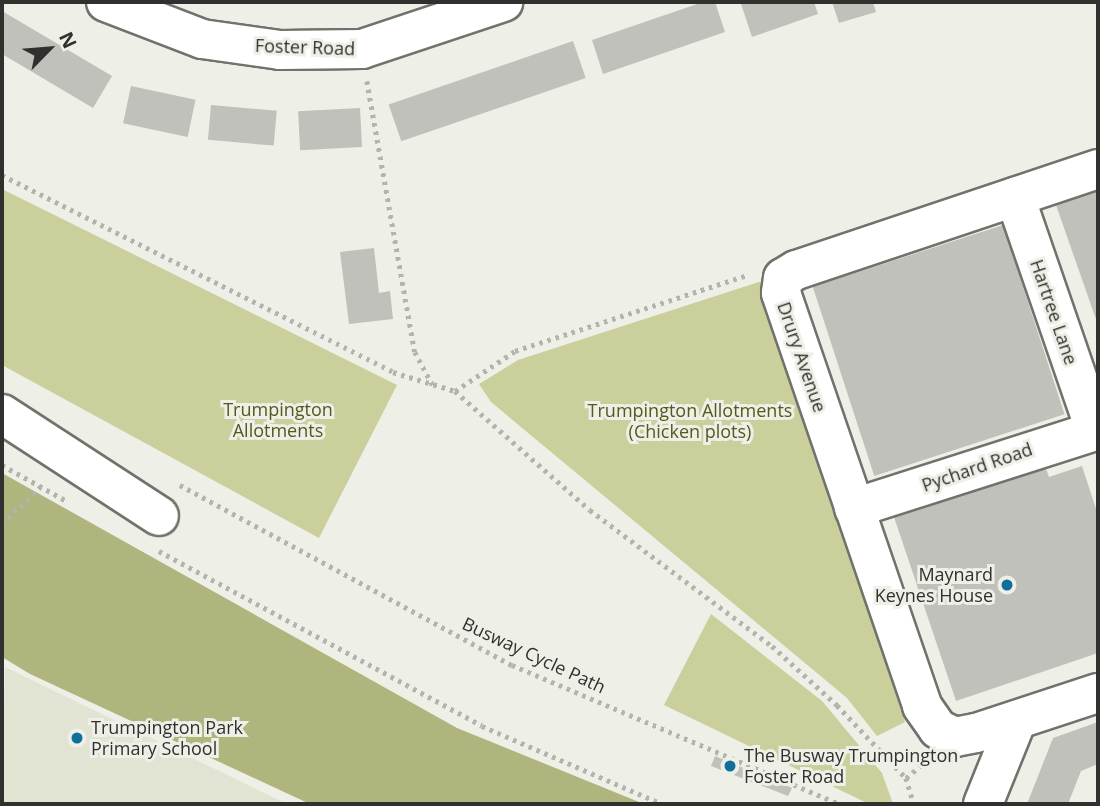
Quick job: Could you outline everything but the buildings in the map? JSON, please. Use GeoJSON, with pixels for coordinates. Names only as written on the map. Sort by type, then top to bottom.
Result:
{"type":"FeatureCollection","features":[{"type":"Feature","properties":{"kind":"street","name":"Foster Road"},"geometry":{"type":"LineString","coordinates":[[106,2],[202,39],[279,50],[362,49],[503,2]]}},
{"type":"Feature","properties":{"kind":"street","name":"Drury Avenue"},"geometry":{"type":"LineString","coordinates":[[1017,720],[955,737],[938,729],[922,706],[780,293],[783,278],[1098,169]]}},
{"type":"Feature","properties":{"kind":"street","name":"Hartree Lane"},"geometry":{"type":"LineString","coordinates":[[1015,197],[1096,429]]}},
{"type":"Feature","properties":{"kind":"street"},"geometry":{"type":"LineString","coordinates":[[2,414],[155,531]]}},
{"type":"Feature","properties":{"kind":"street","name":"Pychard Road"},"geometry":{"type":"LineString","coordinates":[[854,508],[1096,429]]}},
{"type":"Feature","properties":{"kind":"street"},"geometry":{"type":"LineString","coordinates":[[983,804],[1017,720],[1098,693]]}},
{"type":"Feature","properties":{"kind":"path"},"geometry":{"type":"LineString","coordinates":[[362,49],[400,282],[415,352],[433,387]]}},
{"type":"Feature","properties":{"kind":"path"},"geometry":{"type":"LineString","coordinates":[[2,175],[433,387],[455,391],[590,510],[772,646],[838,705],[906,778],[914,804]]}},
{"type":"Feature","properties":{"kind":"path"},"geometry":{"type":"LineString","coordinates":[[455,391],[515,351],[751,274]]}},
{"type":"Feature","properties":{"kind":"path"},"geometry":{"type":"LineString","coordinates":[[2,465],[77,507]]}},
{"type":"Feature","properties":{"kind":"path"},"geometry":{"type":"LineString","coordinates":[[2,524],[40,487]]}},
{"type":"Feature","properties":{"kind":"path","name":"Busway Cycle Path"},"geometry":{"type":"LineString","coordinates":[[225,511],[512,664],[840,804]]}},
{"type":"Feature","properties":{"kind":"path"},"geometry":{"type":"LineString","coordinates":[[155,531],[482,726],[662,804]]}},
{"type":"Feature","properties":{"kind":"shaded area","name":"Trumpington Park Primary School"},"geometry":{"type":"Polygon","coordinates":[[[5,667],[287,804],[2,804],[5,667]]]}},
{"type":"Feature","properties":{"kind":"green space","name":"Trumpington Allotments"},"geometry":{"type":"Polygon","coordinates":[[[2,189],[397,385],[319,538],[2,365],[2,189]]]}},
{"type":"Feature","properties":{"kind":"green space","name":"Trumpington Allotments (Chicken plots)"},"geometry":{"type":"Polygon","coordinates":[[[762,281],[905,722],[877,736],[847,698],[491,402],[479,384],[518,360],[762,281]]]}},
{"type":"Feature","properties":{"kind":"green space"},"geometry":{"type":"Polygon","coordinates":[[[2,473],[457,728],[644,804],[310,804],[30,674],[2,657],[2,473]]]}},
{"type":"Feature","properties":{"kind":"green space"},"geometry":{"type":"Polygon","coordinates":[[[711,614],[822,701],[882,773],[893,804],[869,804],[664,705],[711,614]]]}},
{"type":"Feature","properties":{"kind":"place","name":"Maynard Keynes House"},"geometry":{"type":"Point","coordinates":[1007,585]}},
{"type":"Feature","properties":{"kind":"place","name":"Trumpington Park Primary School"},"geometry":{"type":"Point","coordinates":[77,738]}},
{"type":"Feature","properties":{"kind":"place","name":"The Busway Trumpington Foster Road"},"geometry":{"type":"Point","coordinates":[730,766]}}]}
